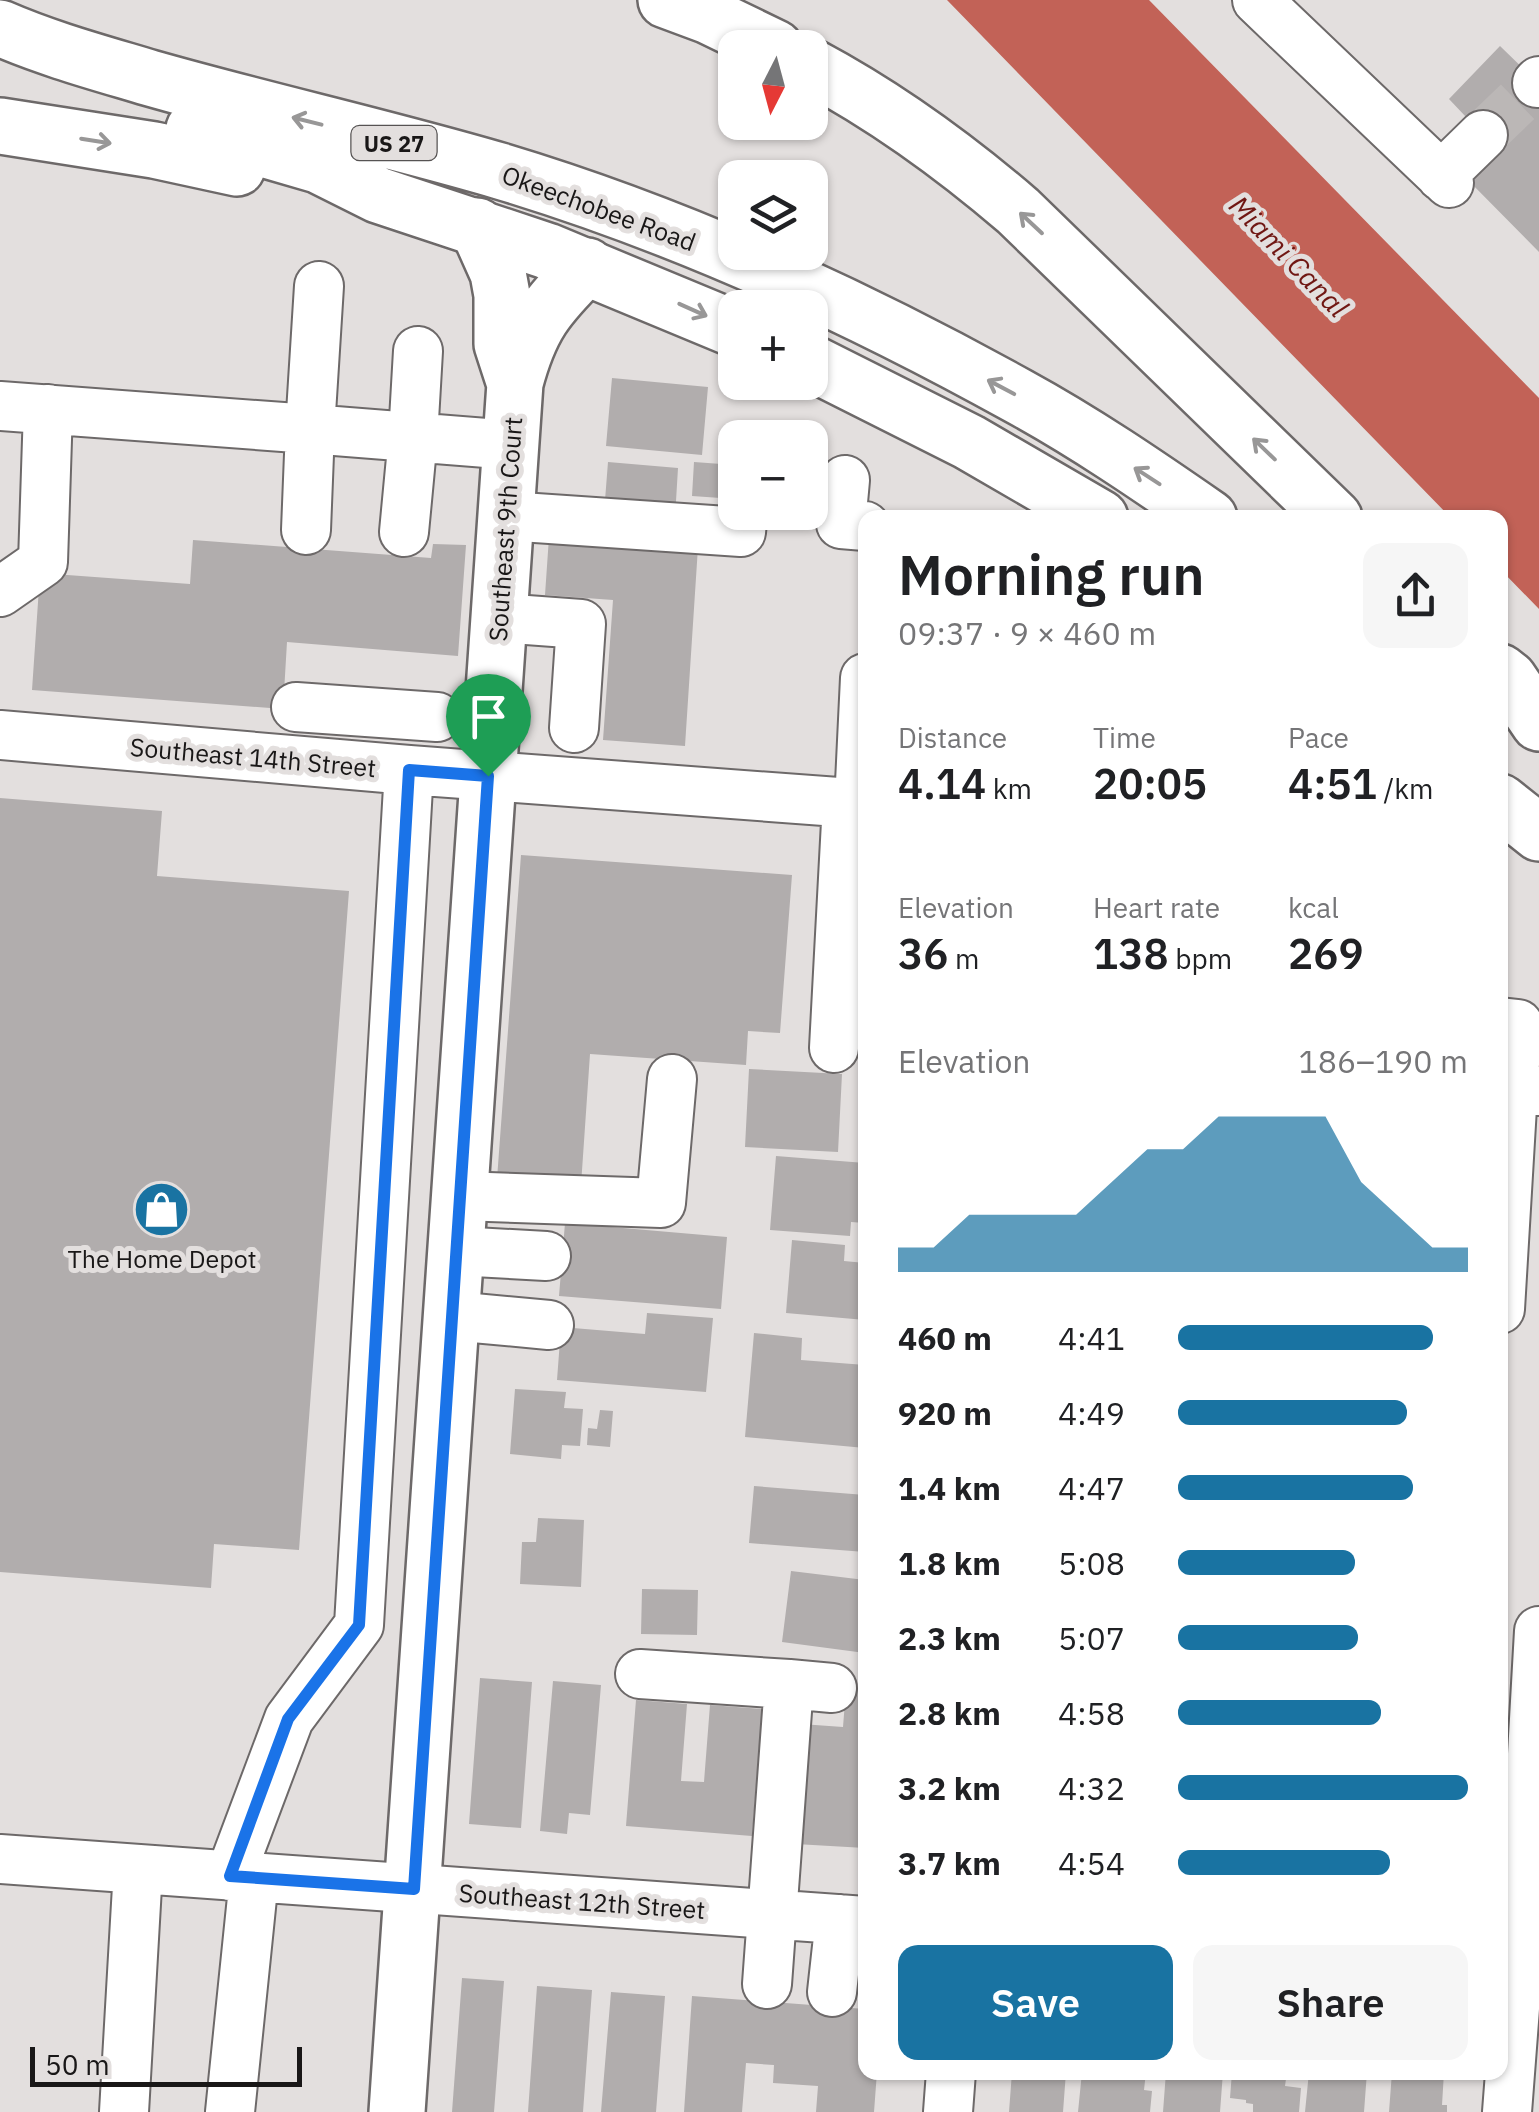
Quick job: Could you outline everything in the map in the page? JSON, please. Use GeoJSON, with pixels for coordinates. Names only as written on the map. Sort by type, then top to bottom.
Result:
{"type":"FeatureCollection","features":[{"type":"Feature","properties":{"kind":"main road"},"geometry":{"type":"LineString","coordinates":[[666,0],[737,30]]}},
{"type":"Feature","properties":{"kind":"main road","name":"Okeechobee Road"},"geometry":{"type":"LineString","coordinates":[[0,28],[212,96],[502,172],[718,251]]}},
{"type":"Feature","properties":{"kind":"main road","name":"US 27"},"geometry":{"type":"LineString","coordinates":[[0,68],[318,165],[378,195],[586,266],[718,321]]}},
{"type":"Feature","properties":{"kind":"main road"},"geometry":{"type":"LineString","coordinates":[[828,77],[928,140],[1018,211],[1326,510]]}},
{"type":"Feature","properties":{"kind":"main road"},"geometry":{"type":"LineString","coordinates":[[0,126],[154,150],[307,184],[378,195]]}},
{"type":"Feature","properties":{"kind":"main road","name":"Southeast 9th Court"},"geometry":{"type":"LineString","coordinates":[[477,226],[498,273],[502,344],[515,383]]}},
{"type":"Feature","properties":{"kind":"main road"},"geometry":{"type":"LineString","coordinates":[[586,266],[634,255],[718,257]]}},
{"type":"Feature","properties":{"kind":"main road","name":"Southeast 9th Court"},"geometry":{"type":"LineString","coordinates":[[397,2112],[515,383],[538,321],[586,266]]}},
{"type":"Feature","properties":{"kind":"main road","name":"Okeechobee Road"},"geometry":{"type":"LineString","coordinates":[[762,270],[876,321],[1020,396],[1197,510]]}},
{"type":"Feature","properties":{"kind":"main road"},"geometry":{"type":"LineString","coordinates":[[828,371],[968,442],[1080,510]]}},
{"type":"Feature","properties":{"kind":"main road"},"geometry":{"type":"LineString","coordinates":[[1508,679],[1539,723]]}},
{"type":"Feature","properties":{"kind":"main road"},"geometry":{"type":"LineString","coordinates":[[1508,717],[1539,736]]}},
{"type":"Feature","properties":{"kind":"main road"},"geometry":{"type":"LineString","coordinates":[[1508,808],[1539,833]]}},
{"type":"Feature","properties":{"kind":"street"},"geometry":{"type":"LineString","coordinates":[[1257,0],[1445,180],[1483,134]]}},
{"type":"Feature","properties":{"kind":"street"},"geometry":{"type":"LineString","coordinates":[[306,530],[319,286]]}},
{"type":"Feature","properties":{"kind":"street"},"geometry":{"type":"LineString","coordinates":[[404,532],[418,351]]}},
{"type":"Feature","properties":{"kind":"street"},"geometry":{"type":"LineString","coordinates":[[0,406],[512,445]]}},
{"type":"Feature","properties":{"kind":"street"},"geometry":{"type":"LineString","coordinates":[[0,592],[43,562],[48,409]]}},
{"type":"Feature","properties":{"kind":"street"},"geometry":{"type":"LineString","coordinates":[[845,480],[841,524],[858,525]]}},
{"type":"Feature","properties":{"kind":"street"},"geometry":{"type":"LineString","coordinates":[[506,516],[741,530]]}},
{"type":"Feature","properties":{"kind":"street"},"geometry":{"type":"LineString","coordinates":[[499,618],[582,624],[574,728]]}},
{"type":"Feature","properties":{"kind":"street"},"geometry":{"type":"LineString","coordinates":[[296,707],[438,717]]}},
{"type":"Feature","properties":{"kind":"street"},"geometry":{"type":"LineString","coordinates":[[230,2112],[242,1877],[288,1719],[359,1625],[396,769],[387,714]]}},
{"type":"Feature","properties":{"kind":"street","name":"Southeast 14th Street"},"geometry":{"type":"LineString","coordinates":[[0,735],[857,804]]}},
{"type":"Feature","properties":{"kind":"street"},"geometry":{"type":"LineString","coordinates":[[834,1048],[857,804]]}},
{"type":"Feature","properties":{"kind":"street"},"geometry":{"type":"LineString","coordinates":[[1508,1023],[1518,1024],[1526,1091],[1508,1242]]}},
{"type":"Feature","properties":{"kind":"street"},"geometry":{"type":"LineString","coordinates":[[460,1196],[662,1203],[672,1080]]}},
{"type":"Feature","properties":{"kind":"street"},"geometry":{"type":"LineString","coordinates":[[456,1251],[546,1256]]}},
{"type":"Feature","properties":{"kind":"street"},"geometry":{"type":"LineString","coordinates":[[452,1316],[549,1325]]}},
{"type":"Feature","properties":{"kind":"street"},"geometry":{"type":"LineString","coordinates":[[1507,2112],[1519,1972],[1512,1877],[1516,1752],[1539,1631]]}},
{"type":"Feature","properties":{"kind":"street"},"geometry":{"type":"LineString","coordinates":[[640,1674],[810,1686],[774,1915],[768,1984]]}},
{"type":"Feature","properties":{"kind":"street","name":"Southeast 12th Street"},"geometry":{"type":"LineString","coordinates":[[0,1859],[852,1920]]}},
{"type":"Feature","properties":{"kind":"street"},"geometry":{"type":"LineString","coordinates":[[124,2112],[138,1870]]}},
{"type":"Feature","properties":{"kind":"street"},"geometry":{"type":"LineString","coordinates":[[832,1992],[852,1920]]}},
{"type":"Feature","properties":{"kind":"street"},"geometry":{"type":"LineString","coordinates":[[948,2112],[950,2080]]}},
{"type":"Feature","properties":{"kind":"water","name":"Miami Canal"},"geometry":{"type":"Polygon","coordinates":[[[947,0],[1149,0],[1539,398],[1539,609],[1508,577],[1508,510],[1443,510],[947,0]]]}},
{"type":"Feature","properties":{"kind":"building"},"geometry":{"type":"Polygon","coordinates":[[[1500,46],[1539,84],[1539,252],[1463,175],[1483,135],[1449,99],[1500,46]]]}},
{"type":"Feature","properties":{"kind":"building"},"geometry":{"type":"Polygon","coordinates":[[[612,378],[708,387],[702,455],[606,446],[612,378]]]}},
{"type":"Feature","properties":{"kind":"building"},"geometry":{"type":"Polygon","coordinates":[[[608,462],[678,468],[675,518],[604,513],[608,462]]]}},
{"type":"Feature","properties":{"kind":"building"},"geometry":{"type":"Polygon","coordinates":[[[694,462],[718,464],[718,498],[692,496],[694,462]]]}},
{"type":"Feature","properties":{"kind":"building"},"geometry":{"type":"Polygon","coordinates":[[[549,537],[698,547],[685,746],[603,740],[613,600],[545,595],[549,537]]]}},
{"type":"Feature","properties":{"kind":"building"},"geometry":{"type":"Polygon","coordinates":[[[193,540],[431,558],[433,544],[466,545],[458,656],[287,642],[283,709],[32,690],[40,573],[190,584],[193,540]]]}},
{"type":"Feature","properties":{"kind":"building","name":"The Home Depot"},"geometry":{"type":"Polygon","coordinates":[[[0,798],[162,811],[157,876],[349,891],[299,1550],[214,1544],[211,1588],[0,1572],[0,798]]]}},
{"type":"Feature","properties":{"kind":"building"},"geometry":{"type":"Polygon","coordinates":[[[521,855],[792,875],[780,1033],[748,1031],[746,1065],[590,1054],[581,1185],[497,1179],[521,855]]]}},
{"type":"Feature","properties":{"kind":"building"},"geometry":{"type":"Polygon","coordinates":[[[749,1069],[842,1074],[838,1152],[745,1147],[749,1069]]]}},
{"type":"Feature","properties":{"kind":"building"},"geometry":{"type":"Polygon","coordinates":[[[776,1156],[858,1162],[858,1222],[851,1222],[850,1236],[770,1230],[776,1156]]]}},
{"type":"Feature","properties":{"kind":"building"},"geometry":{"type":"Polygon","coordinates":[[[565,1223],[727,1237],[721,1309],[559,1296],[565,1223]]]}},
{"type":"Feature","properties":{"kind":"building"},"geometry":{"type":"Polygon","coordinates":[[[792,1240],[845,1245],[844,1261],[858,1262],[858,1319],[786,1313],[792,1240]]]}},
{"type":"Feature","properties":{"kind":"building"},"geometry":{"type":"Polygon","coordinates":[[[647,1313],[713,1318],[706,1392],[557,1380],[561,1327],[645,1334],[647,1313]]]}},
{"type":"Feature","properties":{"kind":"building"},"geometry":{"type":"Polygon","coordinates":[[[754,1333],[802,1338],[801,1360],[858,1364],[858,1447],[745,1437],[754,1333]]]}},
{"type":"Feature","properties":{"kind":"building"},"geometry":{"type":"Polygon","coordinates":[[[515,1389],[566,1392],[564,1408],[583,1409],[580,1446],[562,1445],[561,1459],[510,1454],[515,1389]]]}},
{"type":"Feature","properties":{"kind":"building"},"geometry":{"type":"Polygon","coordinates":[[[600,1410],[613,1411],[610,1447],[587,1445],[588,1428],[597,1429],[600,1410]]]}},
{"type":"Feature","properties":{"kind":"building"},"geometry":{"type":"Polygon","coordinates":[[[754,1486],[858,1494],[858,1551],[749,1543],[754,1486]]]}},
{"type":"Feature","properties":{"kind":"building"},"geometry":{"type":"Polygon","coordinates":[[[538,1518],[584,1520],[581,1587],[520,1584],[522,1542],[536,1542],[538,1518]]]}},
{"type":"Feature","properties":{"kind":"building"},"geometry":{"type":"Polygon","coordinates":[[[791,1571],[858,1579],[858,1652],[782,1642],[791,1571]]]}},
{"type":"Feature","properties":{"kind":"building"},"geometry":{"type":"Polygon","coordinates":[[[642,1589],[698,1590],[697,1635],[641,1634],[642,1589]]]}},
{"type":"Feature","properties":{"kind":"building"},"geometry":{"type":"Polygon","coordinates":[[[480,1678],[532,1682],[521,1828],[469,1824],[480,1678]]]}},
{"type":"Feature","properties":{"kind":"building"},"geometry":{"type":"Polygon","coordinates":[[[553,1681],[601,1685],[590,1815],[569,1813],[567,1834],[540,1831],[553,1681]]]}},
{"type":"Feature","properties":{"kind":"building"},"geometry":{"type":"Polygon","coordinates":[[[846,1689],[858,1690],[858,1848],[778,1843],[787,1723],[843,1727],[846,1689]]]}},
{"type":"Feature","properties":{"kind":"building"},"geometry":{"type":"Polygon","coordinates":[[[636,1700],[687,1704],[681,1781],[704,1782],[710,1705],[762,1709],[752,1836],[626,1826],[636,1700]]]}},
{"type":"Feature","properties":{"kind":"building"},"geometry":{"type":"Polygon","coordinates":[[[462,1978],[504,1981],[494,2112],[452,2112],[462,1978]]]}},
{"type":"Feature","properties":{"kind":"building"},"geometry":{"type":"Polygon","coordinates":[[[537,1986],[592,1990],[583,2112],[528,2112],[537,1986]]]}},
{"type":"Feature","properties":{"kind":"building"},"geometry":{"type":"Polygon","coordinates":[[[611,1992],[665,1996],[656,2112],[601,2112],[611,1992]]]}},
{"type":"Feature","properties":{"kind":"building"},"geometry":{"type":"Polygon","coordinates":[[[692,1996],[858,2008],[858,2080],[876,2080],[874,2112],[816,2112],[818,2086],[773,2083],[774,2065],[746,2063],[742,2112],[684,2112],[692,1996]]]}},
{"type":"Feature","properties":{"kind":"building"},"geometry":{"type":"Polygon","coordinates":[[[1011,2080],[1065,2080],[1063,2112],[1009,2112],[1011,2080]]]}},
{"type":"Feature","properties":{"kind":"building"},"geometry":{"type":"Polygon","coordinates":[[[1081,2080],[1145,2080],[1144,2090],[1152,2091],[1150,2112],[1078,2112],[1081,2080]]]}},
{"type":"Feature","properties":{"kind":"building"},"geometry":{"type":"Polygon","coordinates":[[[1165,2080],[1222,2080],[1220,2112],[1163,2112],[1165,2080]]]}},
{"type":"Feature","properties":{"kind":"building"},"geometry":{"type":"Polygon","coordinates":[[[1231,2080],[1286,2080],[1285,2086],[1301,2088],[1299,2112],[1253,2112],[1253,2104],[1230,2098],[1231,2080]]]}},
{"type":"Feature","properties":{"kind":"building"},"geometry":{"type":"Polygon","coordinates":[[[1308,2080],[1366,2080],[1364,2112],[1305,2112],[1308,2080]]]}},
{"type":"Feature","properties":{"kind":"building"},"geometry":{"type":"Polygon","coordinates":[[[1391,2080],[1444,2080],[1442,2105],[1447,2105],[1447,2112],[1389,2112],[1391,2080]]]}},
{"type":"Feature","properties":{"kind":"tunnel"},"geometry":{"type":"LineString","coordinates":[[1483,135],[1537,83]]}},
{"type":"Feature","properties":{"kind":"place","name":"The Home Depot"},"geometry":{"type":"Point","coordinates":[162,1209]}},
{"type":"Feature","properties":{"kind":"route"},"geometry":{"type":"LineString","coordinates":[[409,770],[488,776],[414,1889],[230,1876],[288,1719],[359,1625],[409,770]]}}]}
